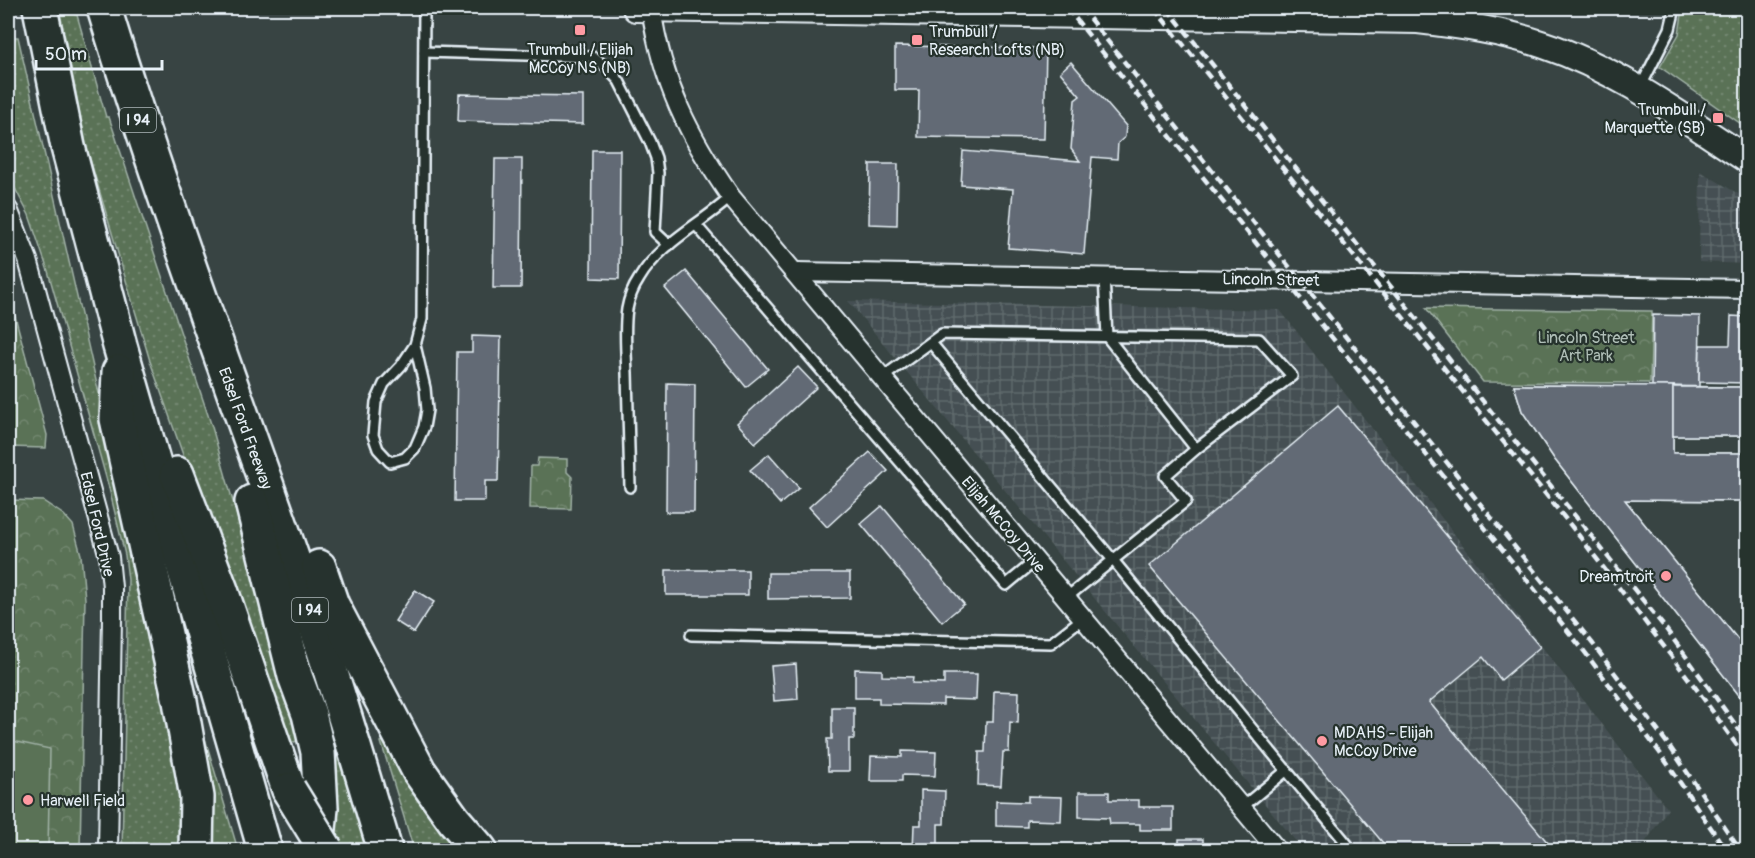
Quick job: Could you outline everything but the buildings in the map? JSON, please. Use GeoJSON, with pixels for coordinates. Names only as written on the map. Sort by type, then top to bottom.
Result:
{"type":"FeatureCollection","features":[{"type":"Feature","properties":{"kind":"highway"},"geometry":{"type":"LineString","coordinates":[[40,8],[68,147],[120,346],[265,850]]}},
{"type":"Feature","properties":{"kind":"highway","name":"Edsel Ford Freeway"},"geometry":{"type":"LineString","coordinates":[[104,8],[137,117],[208,325],[315,624],[385,850]]}},
{"type":"Feature","properties":{"kind":"highway"},"geometry":{"type":"LineString","coordinates":[[208,325],[295,676],[309,714],[318,752],[321,808],[317,850]]}},
{"type":"Feature","properties":{"kind":"highway"},"geometry":{"type":"LineString","coordinates":[[120,346],[117,419],[177,690],[197,797],[195,850]]}},
{"type":"Feature","properties":{"kind":"highway"},"geometry":{"type":"LineString","coordinates":[[226,372],[282,461],[332,604],[419,771],[454,820],[480,850]]}},
{"type":"Feature","properties":{"kind":"highway"},"geometry":{"type":"LineString","coordinates":[[147,439],[172,461],[176,470],[221,590],[290,790],[326,850]]}},
{"type":"Feature","properties":{"kind":"street"},"geometry":{"type":"LineString","coordinates":[[636,8],[1418,20],[1467,26],[1535,42],[1590,64],[1639,90],[1748,160]]}},
{"type":"Feature","properties":{"kind":"street","name":"Elijah McCoy Drive"},"geometry":{"type":"LineString","coordinates":[[651,8],[660,55],[679,110],[707,162],[731,197],[1277,850]]}},
{"type":"Feature","properties":{"kind":"street","name":"Edsel Ford Drive"},"geometry":{"type":"LineString","coordinates":[[8,209],[28,260],[109,557],[112,608],[108,850]]}},
{"type":"Feature","properties":{"kind":"street","name":"Lincoln Street"},"geometry":{"type":"LineString","coordinates":[[795,272],[1748,289]]}},
{"type":"Feature","properties":{"kind":"lane"},"geometry":{"type":"LineString","coordinates":[[415,345],[425,388],[427,410],[424,427],[415,448],[405,458],[390,462],[378,449],[373,435],[376,402],[384,384],[401,366],[415,345],[422,319],[424,8]]}},
{"type":"Feature","properties":{"kind":"lane"},"geometry":{"type":"LineString","coordinates":[[1639,90],[1670,30],[1675,8]]}},
{"type":"Feature","properties":{"kind":"lane"},"geometry":{"type":"LineString","coordinates":[[424,52],[592,57],[607,68],[619,81],[656,158],[658,173],[655,232],[669,245]]}},
{"type":"Feature","properties":{"kind":"lane"},"geometry":{"type":"LineString","coordinates":[[630,488],[627,312],[630,296],[639,278],[669,245],[731,197]]}},
{"type":"Feature","properties":{"kind":"lane"},"geometry":{"type":"LineString","coordinates":[[696,225],[1006,585],[1035,561]]}},
{"type":"Feature","properties":{"kind":"lane"},"geometry":{"type":"LineString","coordinates":[[1104,276],[1107,337],[1196,449]]}},
{"type":"Feature","properties":{"kind":"lane"},"geometry":{"type":"LineString","coordinates":[[883,377],[942,334],[1259,339],[1292,376],[1196,449],[1165,476],[1186,501],[1066,598]]}},
{"type":"Feature","properties":{"kind":"lane"},"geometry":{"type":"LineString","coordinates":[[931,343],[1352,850]]}},
{"type":"Feature","properties":{"kind":"lane"},"geometry":{"type":"LineString","coordinates":[[691,635],[1052,643],[1083,618]]}},
{"type":"Feature","properties":{"kind":"lane"},"geometry":{"type":"LineString","coordinates":[[1241,808],[1287,770]]}},
{"type":"Feature","properties":{"kind":"shaded area"},"geometry":{"type":"Polygon","coordinates":[[[1700,171],[1747,199],[1747,264],[1699,262],[1700,171]]]}},
{"type":"Feature","properties":{"kind":"shaded area"},"geometry":{"type":"Polygon","coordinates":[[[848,301],[1280,310],[1668,809],[1640,850],[1303,850],[848,301]]]}},
{"type":"Feature","properties":{"kind":"green space"},"geometry":{"type":"Polygon","coordinates":[[[59,8],[75,8],[106,117],[109,117],[212,427],[300,740],[285,745],[150,361],[87,149],[59,8]]]}},
{"type":"Feature","properties":{"kind":"green space"},"geometry":{"type":"Polygon","coordinates":[[[1683,8],[1747,8],[1747,128],[1660,67],[1679,34],[1683,8]]]}},
{"type":"Feature","properties":{"kind":"green space"},"geometry":{"type":"Polygon","coordinates":[[[8,37],[18,37],[147,605],[185,814],[181,850],[122,850],[128,580],[125,555],[109,488],[48,271],[29,215],[8,175],[8,37]]]}},
{"type":"Feature","properties":{"kind":"green space"},"geometry":{"type":"Polygon","coordinates":[[[8,290],[47,435],[46,448],[8,447],[8,290]]]}},
{"type":"Feature","properties":{"kind":"green space","name":"Lincoln Street Art Park"},"geometry":{"type":"Polygon","coordinates":[[[1426,308],[1652,311],[1650,383],[1483,382],[1426,308]]]}},
{"type":"Feature","properties":{"kind":"green space"},"geometry":{"type":"Polygon","coordinates":[[[538,458],[567,459],[567,472],[572,477],[571,509],[530,508],[531,466],[537,466],[538,458]]]}},
{"type":"Feature","properties":{"kind":"green space"},"geometry":{"type":"Polygon","coordinates":[[[8,500],[43,501],[64,515],[73,525],[81,555],[85,599],[80,850],[8,850],[8,500]]]}},
{"type":"Feature","properties":{"kind":"green space"},"geometry":{"type":"Polygon","coordinates":[[[306,650],[372,850],[341,850],[333,838],[323,708],[306,650]]]}},
{"type":"Feature","properties":{"kind":"green space"},"geometry":{"type":"Polygon","coordinates":[[[196,708],[238,850],[213,850],[214,813],[211,778],[196,708]]]}},
{"type":"Feature","properties":{"kind":"green space","name":"Harwell Field"},"geometry":{"type":"Polygon","coordinates":[[[8,740],[50,749],[48,850],[8,850],[8,740]]]}},
{"type":"Feature","properties":{"kind":"green space"},"geometry":{"type":"Polygon","coordinates":[[[386,740],[459,850],[414,850],[381,742],[386,740]]]}},
{"type":"Feature","properties":{"kind":"railway"},"geometry":{"type":"LineString","coordinates":[[1067,8],[1584,651],[1660,753],[1726,850]]}},
{"type":"Feature","properties":{"kind":"railway"},"geometry":{"type":"LineString","coordinates":[[1081,8],[1593,644],[1670,747],[1740,850]]}},
{"type":"Feature","properties":{"kind":"railway"},"geometry":{"type":"LineString","coordinates":[[1154,8],[1580,537],[1698,691],[1748,761]]}},
{"type":"Feature","properties":{"kind":"railway"},"geometry":{"type":"LineString","coordinates":[[1167,8],[1666,629],[1748,742]]}},
{"type":"Feature","properties":{"kind":"place","name":"Trumbull / Elijah McCoy NS (NB)"},"geometry":{"type":"Point","coordinates":[580,30]}},
{"type":"Feature","properties":{"kind":"place","name":"Trumbull / Research Lofts (NB)"},"geometry":{"type":"Point","coordinates":[917,40]}},
{"type":"Feature","properties":{"kind":"place","name":"Trumbull / Marquette (SB)"},"geometry":{"type":"Point","coordinates":[1718,118]}},
{"type":"Feature","properties":{"kind":"place","name":"Dreamtroit"},"geometry":{"type":"Point","coordinates":[1666,576]}},
{"type":"Feature","properties":{"kind":"place","name":"MDAHS - Elijah McCoy Drive"},"geometry":{"type":"Point","coordinates":[1322,741]}},
{"type":"Feature","properties":{"kind":"place","name":"Harwell Field"},"geometry":{"type":"Point","coordinates":[28,800]}}]}
